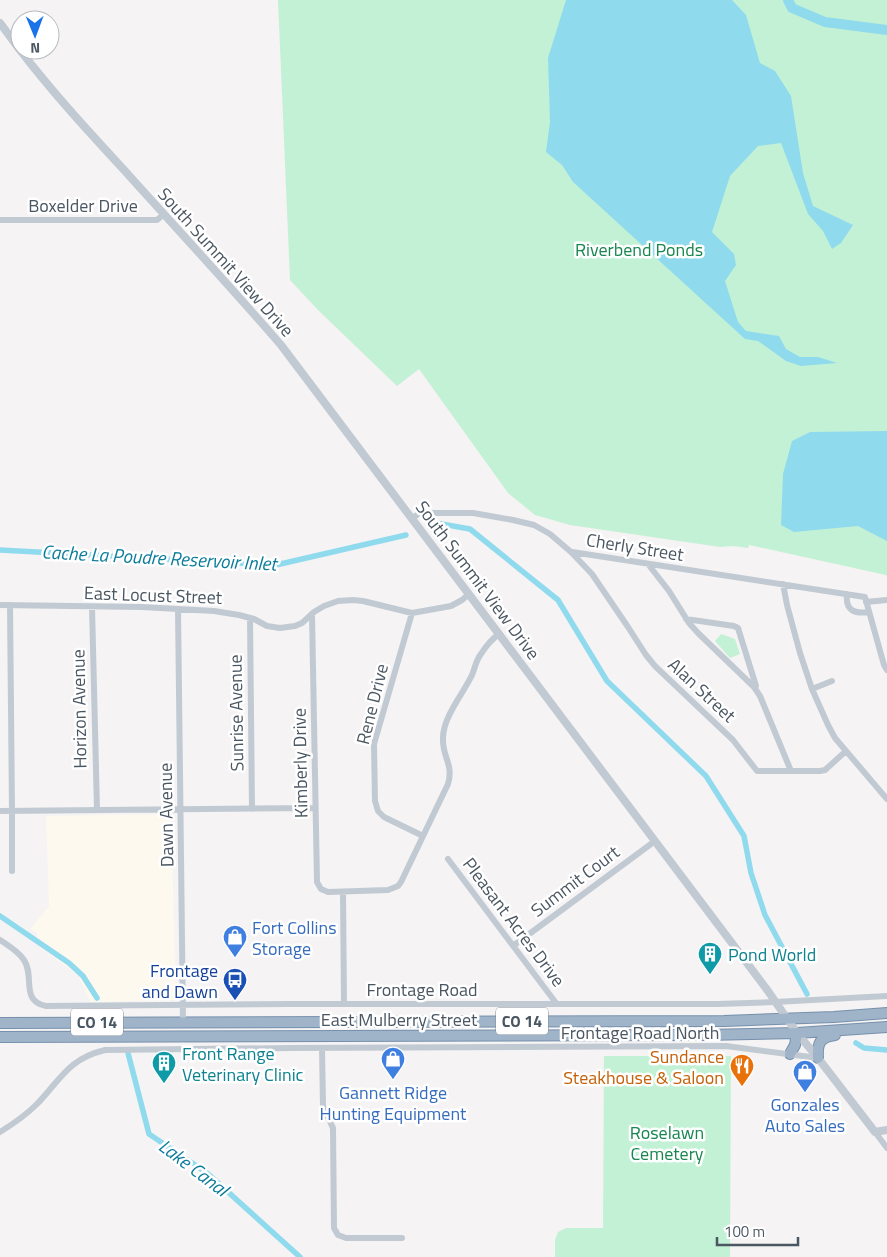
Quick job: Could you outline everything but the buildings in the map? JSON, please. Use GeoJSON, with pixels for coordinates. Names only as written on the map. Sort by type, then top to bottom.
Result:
{"type":"FeatureCollection","features":[{"type":"Feature","properties":{"kind":"highway","name":"East Mulberry Street"},"geometry":{"type":"LineString","coordinates":[[0,1023],[724,1021],[887,1013]]}},
{"type":"Feature","properties":{"kind":"highway","name":"East Mulberry Street"},"geometry":{"type":"LineString","coordinates":[[0,1037],[704,1035],[797,1033],[887,1027]]}},
{"type":"Feature","properties":{"kind":"highway"},"geometry":{"type":"LineString","coordinates":[[818,1058],[819,1043],[824,1038],[852,1034],[870,1028]]}},
{"type":"Feature","properties":{"kind":"highway"},"geometry":{"type":"LineString","coordinates":[[790,1054],[795,1045],[797,1033]]}},
{"type":"Feature","properties":{"kind":"highway"},"geometry":{"type":"LineString","coordinates":[[0,1042],[24,1042],[48,1036]]}},
{"type":"Feature","properties":{"kind":"street","name":"South Summit View Drive"},"geometry":{"type":"LineString","coordinates":[[0,23],[10,36]]}},
{"type":"Feature","properties":{"kind":"street","name":"South Summit View Drive"},"geometry":{"type":"LineString","coordinates":[[28,60],[72,114],[240,296],[281,344],[655,840],[768,991],[797,1033],[887,1148]]}},
{"type":"Feature","properties":{"kind":"street","name":"Boxelder Drive"},"geometry":{"type":"LineString","coordinates":[[0,220],[157,220],[164,214]]}},
{"type":"Feature","properties":{"kind":"street","name":"Cherly Street"},"geometry":{"type":"LineString","coordinates":[[412,519],[419,513],[454,513],[513,520],[534,525],[550,534],[572,552],[847,594],[865,599],[887,600]]}},
{"type":"Feature","properties":{"kind":"street","name":"Alan Street"},"geometry":{"type":"LineString","coordinates":[[572,552],[592,574],[655,666],[733,740],[757,771],[825,770],[846,752]]}},
{"type":"Feature","properties":{"kind":"street"},"geometry":{"type":"LineString","coordinates":[[648,564],[686,619],[698,633],[747,679],[760,696]]}},
{"type":"Feature","properties":{"kind":"street"},"geometry":{"type":"LineString","coordinates":[[783,584],[800,653],[812,689],[828,725],[846,752],[887,799]]}},
{"type":"Feature","properties":{"kind":"street","name":"East Locust Street"},"geometry":{"type":"LineString","coordinates":[[0,605],[142,607],[226,612],[250,618],[267,626],[280,628],[302,623],[312,614],[332,602],[353,600],[412,613],[451,606],[469,594]]}},
{"type":"Feature","properties":{"kind":"street"},"geometry":{"type":"LineString","coordinates":[[847,594],[846,600],[850,608],[857,612],[869,612]]}},
{"type":"Feature","properties":{"kind":"street"},"geometry":{"type":"LineString","coordinates":[[865,599],[887,670]]}},
{"type":"Feature","properties":{"kind":"street"},"geometry":{"type":"LineString","coordinates":[[10,605],[12,871]]}},
{"type":"Feature","properties":{"kind":"street","name":"Horizon Avenue"},"geometry":{"type":"LineString","coordinates":[[92,607],[97,810]]}},
{"type":"Feature","properties":{"kind":"street","name":"Dawn Avenue"},"geometry":{"type":"LineString","coordinates":[[178,609],[183,1022]]}},
{"type":"Feature","properties":{"kind":"street","name":"Rene Drive"},"geometry":{"type":"LineString","coordinates":[[412,613],[374,744],[375,801],[378,811],[382,815],[423,836]]}},
{"type":"Feature","properties":{"kind":"street","name":"Kimberly Drive"},"geometry":{"type":"LineString","coordinates":[[312,614],[317,882],[318,886],[324,891],[342,892]]}},
{"type":"Feature","properties":{"kind":"street","name":"Sunrise Avenue"},"geometry":{"type":"LineString","coordinates":[[250,618],[252,808]]}},
{"type":"Feature","properties":{"kind":"street"},"geometry":{"type":"LineString","coordinates":[[686,619],[738,628],[753,680],[791,771]]}},
{"type":"Feature","properties":{"kind":"street"},"geometry":{"type":"LineString","coordinates":[[344,1004],[342,892],[388,890],[398,886],[401,882],[450,777],[450,766],[442,740],[444,726],[471,676],[480,654],[499,634]]}},
{"type":"Feature","properties":{"kind":"street"},"geometry":{"type":"LineString","coordinates":[[812,689],[832,681]]}},
{"type":"Feature","properties":{"kind":"street"},"geometry":{"type":"LineString","coordinates":[[0,811],[315,808]]}},
{"type":"Feature","properties":{"kind":"street","name":"Summit Court"},"geometry":{"type":"LineString","coordinates":[[513,946],[655,840]]}},
{"type":"Feature","properties":{"kind":"street","name":"Pleasant Acres Drive"},"geometry":{"type":"LineString","coordinates":[[448,859],[556,1003]]}},
{"type":"Feature","properties":{"kind":"street","name":"Frontage Road"},"geometry":{"type":"LineString","coordinates":[[0,940],[17,951],[24,959],[29,975],[30,995],[39,1005],[46,1006],[718,1004],[887,996]]}},
{"type":"Feature","properties":{"kind":"street"},"geometry":{"type":"LineString","coordinates":[[183,1036],[183,1049]]}},
{"type":"Feature","properties":{"kind":"street","name":"Frontage Road North"},"geometry":{"type":"LineString","coordinates":[[0,1132],[27,1114],[72,1065],[94,1053],[116,1050],[726,1046],[818,1058]]}},
{"type":"Feature","properties":{"kind":"street"},"geometry":{"type":"LineString","coordinates":[[322,1048],[323,1106],[333,1128],[334,1228],[338,1235],[346,1238],[402,1238]]}},
{"type":"Feature","properties":{"kind":"street"},"geometry":{"type":"LineString","coordinates":[[0,1126],[9,1125]]}},
{"type":"Feature","properties":{"kind":"street"},"geometry":{"type":"LineString","coordinates":[[875,1132],[887,1130]]}},
{"type":"Feature","properties":{"kind":"shaded area"},"geometry":{"type":"Polygon","coordinates":[[[171,814],[176,1000],[90,1002],[78,975],[37,945],[37,934],[30,929],[49,906],[46,816],[171,814]]]}},
{"type":"Feature","properties":{"kind":"green space","name":"Riverbend Ponds"},"geometry":{"type":"Polygon","coordinates":[[[278,0],[887,0],[887,576],[749,545],[748,548],[720,547],[570,525],[535,515],[508,493],[419,369],[397,386],[318,310],[290,280],[278,0]]]}},
{"type":"Feature","properties":{"kind":"green space"},"geometry":{"type":"Polygon","coordinates":[[[721,634],[735,639],[740,654],[730,658],[715,641],[721,634]]]}},
{"type":"Feature","properties":{"kind":"green space","name":"Roselawn Cemetery"},"geometry":{"type":"Polygon","coordinates":[[[604,1056],[731,1056],[730,1257],[555,1257],[555,1240],[558,1232],[566,1228],[603,1228],[604,1056]]]}},
{"type":"Feature","properties":{"kind":"water"},"geometry":{"type":"Polygon","coordinates":[[[566,0],[732,0],[746,15],[760,63],[775,71],[791,96],[803,173],[813,206],[853,225],[841,243],[832,249],[823,231],[808,214],[781,143],[758,146],[730,176],[712,232],[734,254],[736,265],[725,281],[738,322],[746,331],[779,336],[786,349],[800,357],[818,357],[837,363],[801,366],[786,361],[758,341],[745,339],[573,182],[562,165],[546,152],[550,122],[548,58],[566,0]]]}},
{"type":"Feature","properties":{"kind":"water"},"geometry":{"type":"Polygon","coordinates":[[[887,431],[887,541],[858,526],[794,532],[781,525],[783,474],[792,441],[810,432],[887,431]]]}},
{"type":"Feature","properties":{"kind":"waterway"},"geometry":{"type":"LineString","coordinates":[[788,0],[792,8],[825,22],[887,30]]}},
{"type":"Feature","properties":{"kind":"waterway","name":"Cache La Poudre Reservoir Inlet"},"geometry":{"type":"LineString","coordinates":[[436,523],[470,529],[558,600],[607,681],[706,776],[744,836],[751,873],[765,915],[807,994]]}},
{"type":"Feature","properties":{"kind":"waterway","name":"Cache La Poudre Reservoir Inlet"},"geometry":{"type":"LineString","coordinates":[[0,550],[276,565],[406,535]]}},
{"type":"Feature","properties":{"kind":"waterway","name":"Lake Canal"},"geometry":{"type":"LineString","coordinates":[[0,916],[69,963],[83,976],[97,998]]}},
{"type":"Feature","properties":{"kind":"waterway","name":"Cache La Poudre Reservoir Inlet"},"geometry":{"type":"LineString","coordinates":[[856,1043],[864,1048],[887,1050]]}},
{"type":"Feature","properties":{"kind":"waterway","name":"Lake Canal"},"geometry":{"type":"LineString","coordinates":[[128,1053],[149,1134],[207,1173],[300,1257]]}},
{"type":"Feature","properties":{"kind":"place","name":"Fort Collins Storage"},"geometry":{"type":"Point","coordinates":[235,958]}},
{"type":"Feature","properties":{"kind":"place","name":"Pond World"},"geometry":{"type":"Point","coordinates":[710,975]}},
{"type":"Feature","properties":{"kind":"place","name":"Frontage and Dawn"},"geometry":{"type":"Point","coordinates":[235,1001]}},
{"type":"Feature","properties":{"kind":"place","name":"Gannett Ridge Hunting Equipment"},"geometry":{"type":"Point","coordinates":[393,1080]}},
{"type":"Feature","properties":{"kind":"place","name":"Front Range Veterinary Clinic"},"geometry":{"type":"Point","coordinates":[164,1084]}},
{"type":"Feature","properties":{"kind":"place","name":"Sundance Steakhouse & Saloon"},"geometry":{"type":"Point","coordinates":[742,1087]}},
{"type":"Feature","properties":{"kind":"place","name":"Gonzales Auto Sales"},"geometry":{"type":"Point","coordinates":[805,1093]}}]}
